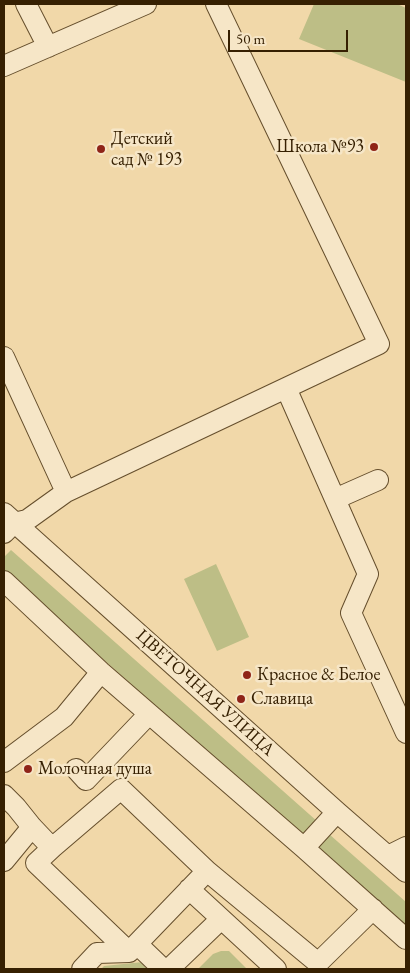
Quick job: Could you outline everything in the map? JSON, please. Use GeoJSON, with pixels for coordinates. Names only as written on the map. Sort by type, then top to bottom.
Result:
{"type":"FeatureCollection","features":[{"type":"Feature","properties":{"kind":"street"},"geometry":{"type":"LineString","coordinates":[[26,4],[48,47]]}},
{"type":"Feature","properties":{"kind":"street"},"geometry":{"type":"LineString","coordinates":[[4,66],[142,4]]}},
{"type":"Feature","properties":{"kind":"street"},"geometry":{"type":"LineString","coordinates":[[7,523],[27,520],[66,492],[379,344],[216,4]]}},
{"type":"Feature","properties":{"kind":"street"},"geometry":{"type":"LineString","coordinates":[[4,357],[66,492]]}},
{"type":"Feature","properties":{"kind":"street"},"geometry":{"type":"LineString","coordinates":[[286,388],[368,574],[351,612],[406,733]]}},
{"type":"Feature","properties":{"kind":"street"},"geometry":{"type":"LineString","coordinates":[[335,499],[378,480]]}},
{"type":"Feature","properties":{"kind":"street","name":"ЦВЕТОЧНАЯ УЛИЦА"},"geometry":{"type":"LineString","coordinates":[[7,523],[69,570],[406,872]]}},
{"type":"Feature","properties":{"kind":"street"},"geometry":{"type":"LineString","coordinates":[[4,580],[100,672],[304,848],[406,939]]}},
{"type":"Feature","properties":{"kind":"street"},"geometry":{"type":"LineString","coordinates":[[4,762],[64,717],[100,672]]}},
{"type":"Feature","properties":{"kind":"street"},"geometry":{"type":"LineString","coordinates":[[76,770],[86,780],[149,714]]}},
{"type":"Feature","properties":{"kind":"street"},"geometry":{"type":"LineString","coordinates":[[163,969],[133,948],[36,864],[121,789],[206,871],[315,966],[373,909]]}},
{"type":"Feature","properties":{"kind":"street"},"geometry":{"type":"LineString","coordinates":[[4,795],[52,848]]}},
{"type":"Feature","properties":{"kind":"street"},"geometry":{"type":"LineString","coordinates":[[304,848],[337,812]]}},
{"type":"Feature","properties":{"kind":"street"},"geometry":{"type":"LineString","coordinates":[[4,861],[32,827]]}},
{"type":"Feature","properties":{"kind":"street"},"geometry":{"type":"LineString","coordinates":[[388,856],[406,847]]}},
{"type":"Feature","properties":{"kind":"street"},"geometry":{"type":"LineString","coordinates":[[82,969],[97,954],[133,948],[206,871]]}},
{"type":"Feature","properties":{"kind":"street"},"geometry":{"type":"LineString","coordinates":[[189,889],[276,969]]}},
{"type":"Feature","properties":{"kind":"street"},"geometry":{"type":"LineString","coordinates":[[169,969],[221,919]]}},
{"type":"Feature","properties":{"kind":"green space"},"geometry":{"type":"Polygon","coordinates":[[[314,4],[397,4],[406,8],[406,82],[299,39],[314,4]]]}},
{"type":"Feature","properties":{"kind":"green space"},"geometry":{"type":"Polygon","coordinates":[[[11,550],[318,822],[304,838],[4,571],[4,557],[11,550]]]}},
{"type":"Feature","properties":{"kind":"green space"},"geometry":{"type":"Polygon","coordinates":[[[216,564],[249,637],[217,651],[184,579],[216,564]]]}},
{"type":"Feature","properties":{"kind":"green space"},"geometry":{"type":"Polygon","coordinates":[[[329,834],[406,902],[406,927],[317,848],[329,834]]]}},
{"type":"Feature","properties":{"kind":"green space"},"geometry":{"type":"Polygon","coordinates":[[[229,951],[247,969],[198,969],[213,954],[229,951]]]}},
{"type":"Feature","properties":{"kind":"green space"},"geometry":{"type":"Polygon","coordinates":[[[143,962],[160,969],[101,969],[104,966],[143,962]]]}},
{"type":"Feature","properties":{"kind":"place","name":"Школа №93"},"geometry":{"type":"Point","coordinates":[374,147]}},
{"type":"Feature","properties":{"kind":"place","name":"Детский сад № 193"},"geometry":{"type":"Point","coordinates":[101,149]}},
{"type":"Feature","properties":{"kind":"place","name":"Красное & Белое"},"geometry":{"type":"Point","coordinates":[247,675]}},
{"type":"Feature","properties":{"kind":"place","name":"Славица"},"geometry":{"type":"Point","coordinates":[241,699]}},
{"type":"Feature","properties":{"kind":"place","name":"Молочная душа"},"geometry":{"type":"Point","coordinates":[28,769]}}]}
